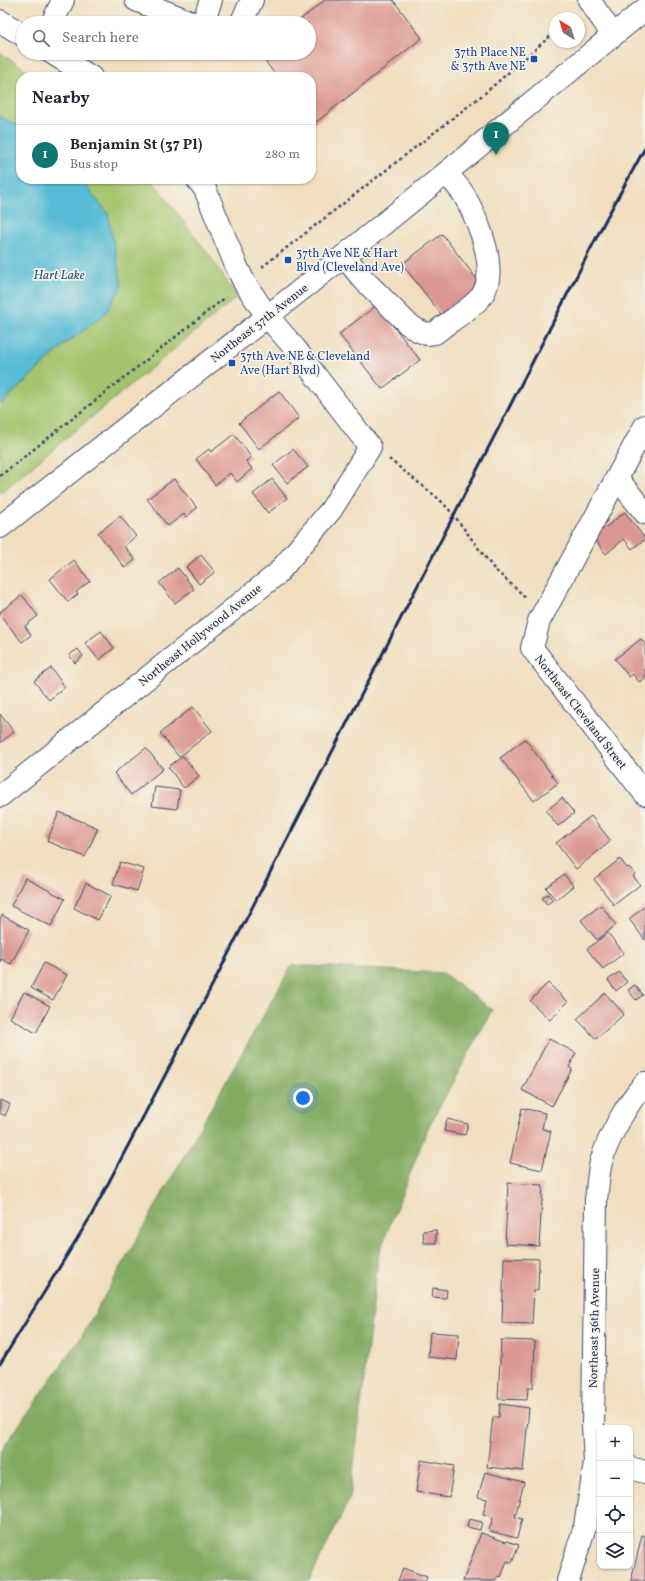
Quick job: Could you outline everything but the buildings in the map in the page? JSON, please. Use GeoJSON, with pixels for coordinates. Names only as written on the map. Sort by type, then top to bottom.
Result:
{"type":"FeatureCollection","features":[{"type":"Feature","properties":{"kind":"street"},"geometry":{"type":"LineString","coordinates":[[55,16],[63,0]]}},
{"type":"Feature","properties":{"kind":"street"},"geometry":{"type":"LineString","coordinates":[[136,0],[176,16]]}},
{"type":"Feature","properties":{"kind":"street"},"geometry":{"type":"LineString","coordinates":[[205,16],[211,0]]}},
{"type":"Feature","properties":{"kind":"street"},"geometry":{"type":"LineString","coordinates":[[244,16],[252,0]]}},
{"type":"Feature","properties":{"kind":"street"},"geometry":{"type":"LineString","coordinates":[[589,0],[613,35]]}},
{"type":"Feature","properties":{"kind":"street","name":"Northeast 37th Avenue"},"geometry":{"type":"LineString","coordinates":[[0,527],[344,256],[645,9]]}},
{"type":"Feature","properties":{"kind":"street"},"geometry":{"type":"LineString","coordinates":[[0,21],[16,31]]}},
{"type":"Feature","properties":{"kind":"street"},"geometry":{"type":"LineString","coordinates":[[63,60],[83,72]]}},
{"type":"Feature","properties":{"kind":"street"},"geometry":{"type":"LineString","coordinates":[[344,256],[363,279],[408,324],[427,334],[435,333],[479,299],[485,290],[490,266],[487,248],[463,194],[446,173]]}},
{"type":"Feature","properties":{"kind":"street"},"geometry":{"type":"LineString","coordinates":[[201,184],[205,190],[234,263],[244,282],[267,316]]}},
{"type":"Feature","properties":{"kind":"street","name":"Northeast Hollywood Avenue"},"geometry":{"type":"LineString","coordinates":[[0,796],[277,574],[331,510],[370,447],[293,346],[267,316]]}},
{"type":"Feature","properties":{"kind":"street"},"geometry":{"type":"LineString","coordinates":[[539,621],[645,426]]}},
{"type":"Feature","properties":{"kind":"street"},"geometry":{"type":"LineString","coordinates":[[617,478],[645,513]]}},
{"type":"Feature","properties":{"kind":"street","name":"Northeast Cleveland Street"},"geometry":{"type":"LineString","coordinates":[[539,621],[532,648],[645,794]]}},
{"type":"Feature","properties":{"kind":"street","name":"Northeast 36th Avenue"},"geometry":{"type":"LineString","coordinates":[[598,1461],[593,1426],[596,1199],[601,1162],[614,1130],[635,1094],[645,1083]]}},
{"type":"Feature","properties":{"kind":"street","name":"Northeast 36th Avenue"},"geometry":{"type":"LineString","coordinates":[[568,1581],[584,1526],[597,1467]]}},
{"type":"Feature","properties":{"kind":"street"},"geometry":{"type":"LineString","coordinates":[[633,1469],[645,1472]]}},
{"type":"Feature","properties":{"kind":"path"},"geometry":{"type":"LineString","coordinates":[[0,476],[268,262],[484,93],[549,37]]}},
{"type":"Feature","properties":{"kind":"path"},"geometry":{"type":"LineString","coordinates":[[389,459],[444,504],[494,570],[523,595],[539,621]]}},
{"type":"Feature","properties":{"kind":"green space"},"geometry":{"type":"Polygon","coordinates":[[[0,53],[29,72],[16,72],[16,126],[0,119],[0,53]]]}},
{"type":"Feature","properties":{"kind":"green space"},"geometry":{"type":"Polygon","coordinates":[[[84,184],[155,184],[209,255],[237,297],[0,493],[0,405],[68,342],[104,315],[108,214],[84,184]]]}},
{"type":"Feature","properties":{"kind":"green space"},"geometry":{"type":"Polygon","coordinates":[[[292,965],[443,973],[492,1010],[427,1130],[379,1253],[350,1498],[309,1581],[0,1581],[0,1452],[82,1336],[292,965]]]}},
{"type":"Feature","properties":{"kind":"water","name":"Hart Lake"},"geometry":{"type":"Polygon","coordinates":[[[0,117],[16,125],[16,184],[84,184],[108,214],[122,286],[104,315],[63,345],[0,405],[0,117]]]}},
{"type":"Feature","properties":{"kind":"railway"},"geometry":{"type":"LineString","coordinates":[[0,1364],[91,1216],[202,1005],[606,219],[645,148]]}},
{"type":"Feature","properties":{"kind":"place","name":"37th Place NE & 37th Ave NE"},"geometry":{"type":"Point","coordinates":[534,59]}},
{"type":"Feature","properties":{"kind":"place","name":"Benjamin St (37 Pl)"},"geometry":{"type":"Point","coordinates":[496,155]}},
{"type":"Feature","properties":{"kind":"place","name":"37th Ave NE & Hart Blvd (Cleveland Ave)"},"geometry":{"type":"Point","coordinates":[288,260]}},
{"type":"Feature","properties":{"kind":"place","name":"37th Ave NE & Cleveland Ave (Hart Blvd)"},"geometry":{"type":"Point","coordinates":[232,363]}}]}
